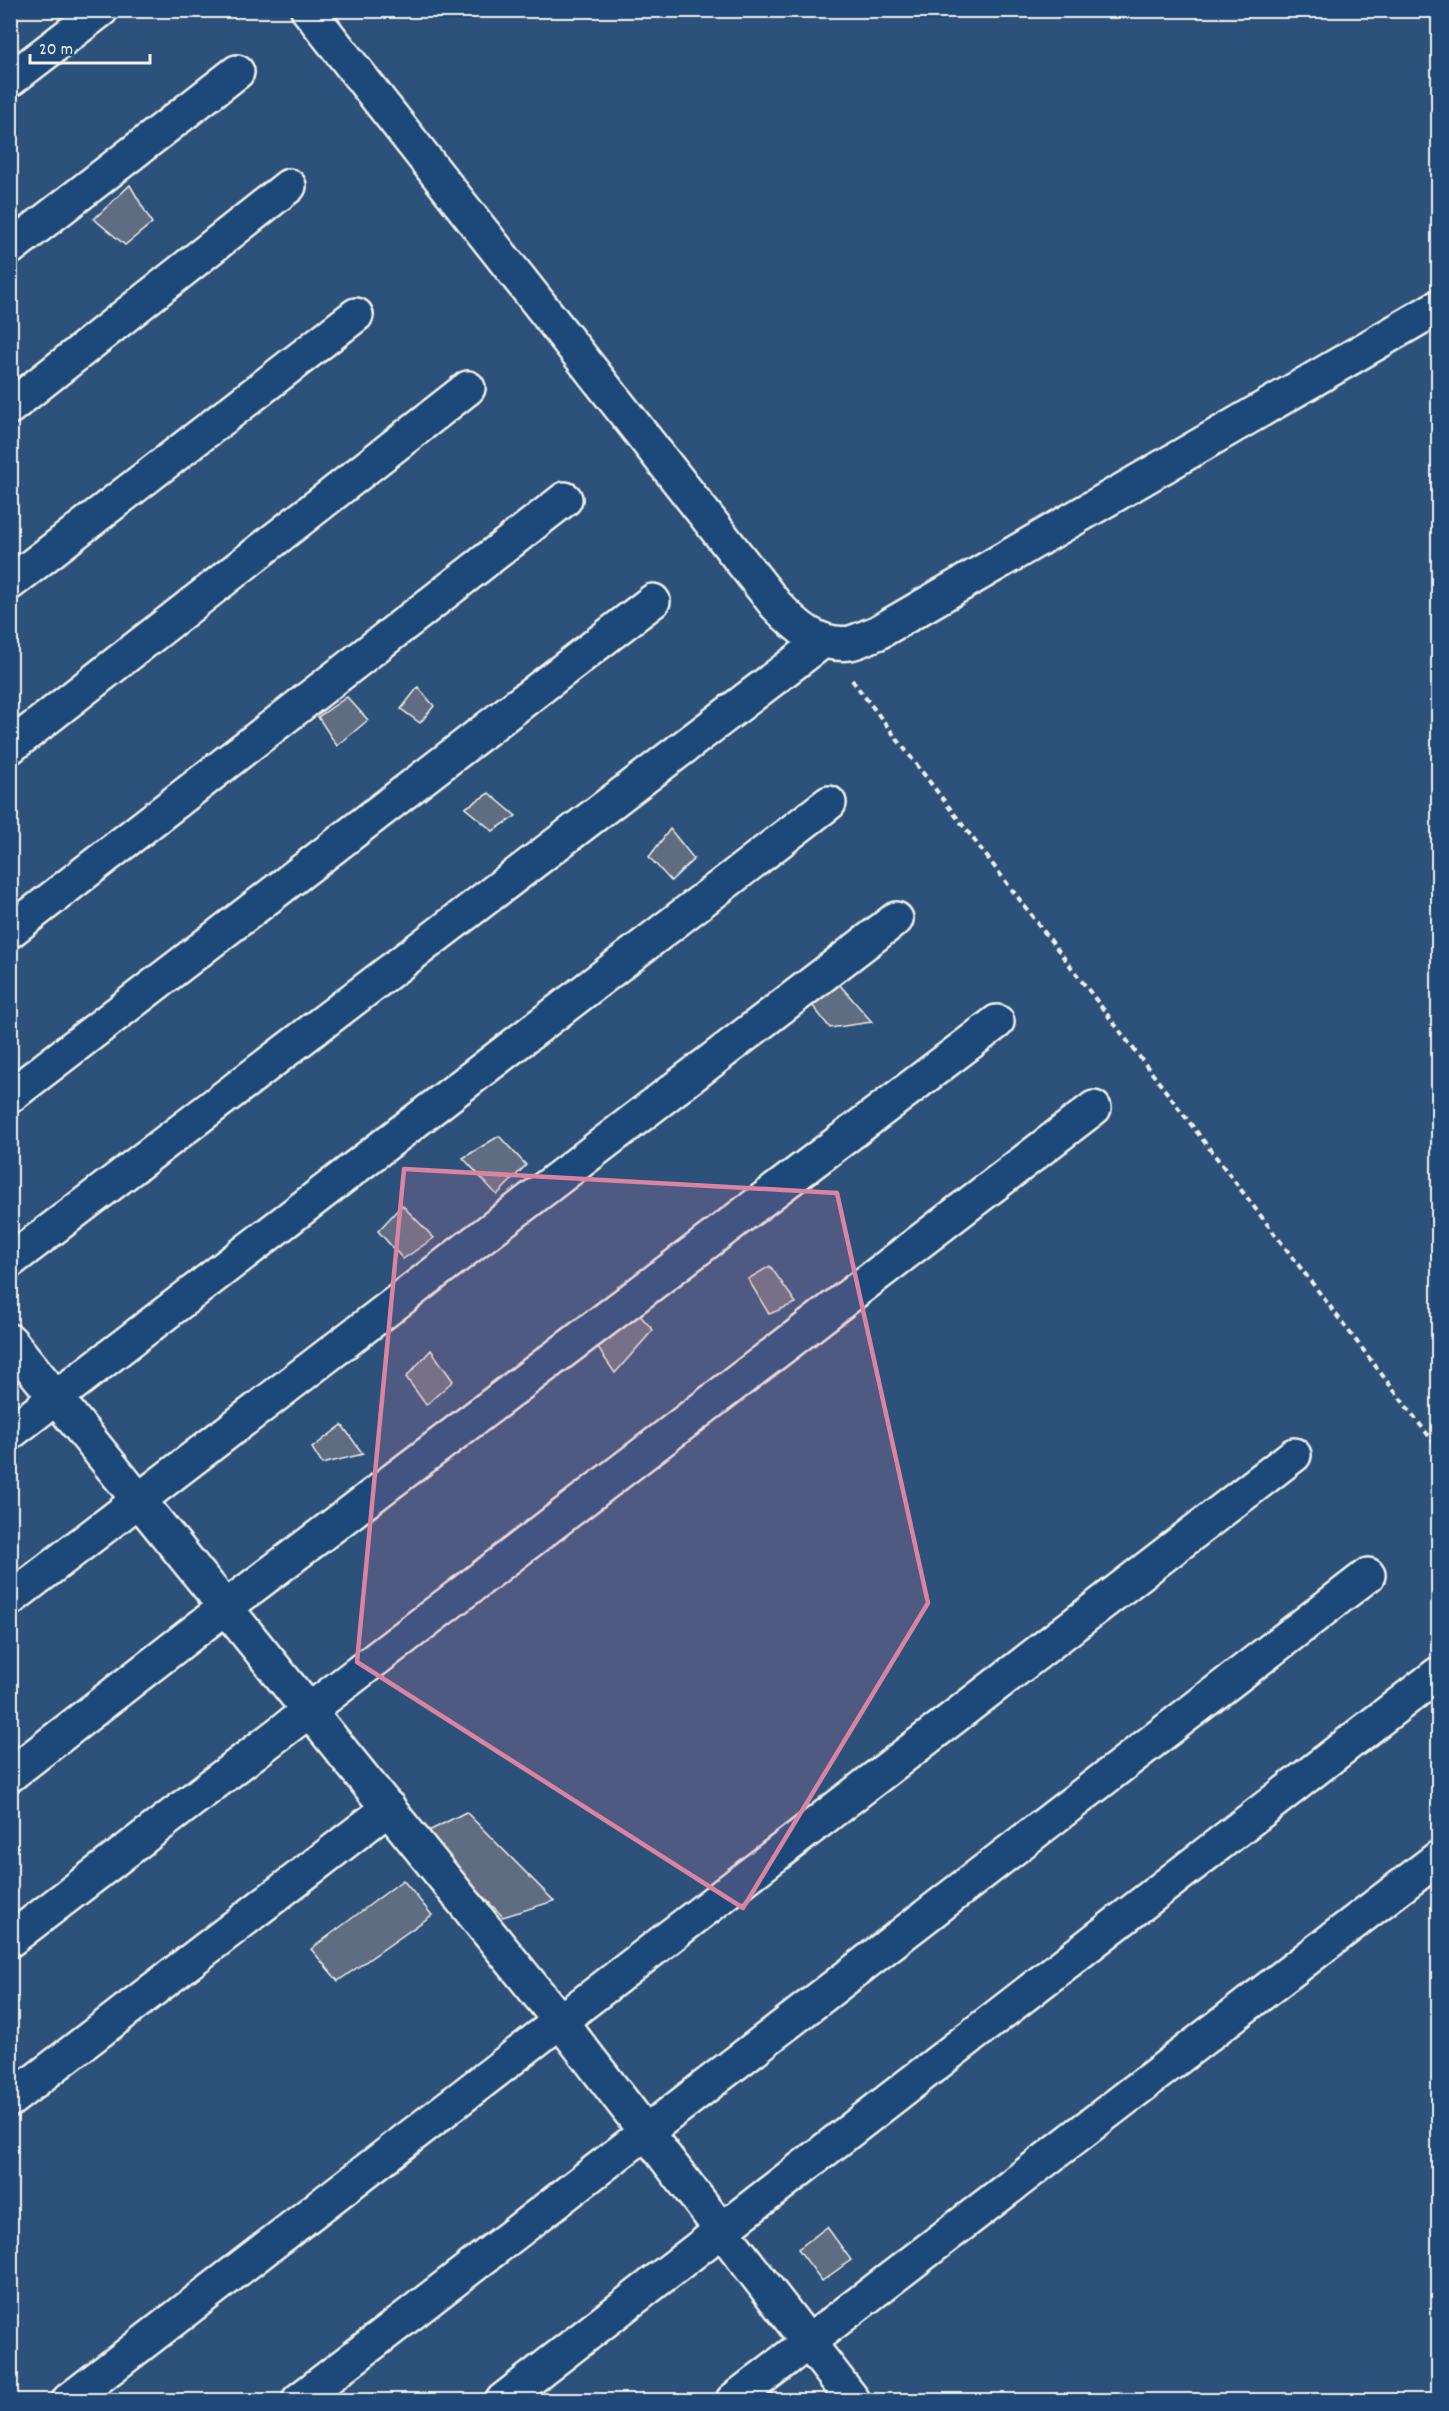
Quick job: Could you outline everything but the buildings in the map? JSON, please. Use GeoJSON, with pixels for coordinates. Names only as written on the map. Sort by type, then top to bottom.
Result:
{"type":"FeatureCollection","features":[{"type":"Feature","properties":{"kind":"street"},"geometry":{"type":"LineString","coordinates":[[10,80],[101,10]]}},
{"type":"Feature","properties":{"kind":"street"},"geometry":{"type":"LineString","coordinates":[[308,10],[776,605],[798,628],[823,641],[849,643],[877,633],[1438,307]]}},
{"type":"Feature","properties":{"kind":"street"},"geometry":{"type":"LineString","coordinates":[[10,248],[237,72]]}},
{"type":"Feature","properties":{"kind":"street"},"geometry":{"type":"LineString","coordinates":[[10,407],[289,186]]}},
{"type":"Feature","properties":{"kind":"street"},"geometry":{"type":"LineString","coordinates":[[10,583],[356,315]]}},
{"type":"Feature","properties":{"kind":"street"},"geometry":{"type":"LineString","coordinates":[[10,747],[468,388]]}},
{"type":"Feature","properties":{"kind":"street"},"geometry":{"type":"LineString","coordinates":[[10,931],[565,499]]}},
{"type":"Feature","properties":{"kind":"street"},"geometry":{"type":"LineString","coordinates":[[10,1096],[653,601]]}},
{"type":"Feature","properties":{"kind":"street"},"geometry":{"type":"LineString","coordinates":[[10,1261],[823,641]]}},
{"type":"Feature","properties":{"kind":"street"},"geometry":{"type":"LineString","coordinates":[[10,1433],[829,802]]}},
{"type":"Feature","properties":{"kind":"street"},"geometry":{"type":"LineString","coordinates":[[10,1599],[896,919]]}},
{"type":"Feature","properties":{"kind":"street"},"geometry":{"type":"LineString","coordinates":[[10,1775],[226,1607],[997,1022]]}},
{"type":"Feature","properties":{"kind":"street"},"geometry":{"type":"LineString","coordinates":[[10,1940],[1094,1108]]}},
{"type":"Feature","properties":{"kind":"street"},"geometry":{"type":"LineString","coordinates":[[10,1341],[560,2021],[853,2400]]}},
{"type":"Feature","properties":{"kind":"street"},"geometry":{"type":"LineString","coordinates":[[69,2400],[1294,1455]]}},
{"type":"Feature","properties":{"kind":"street"},"geometry":{"type":"LineString","coordinates":[[299,2400],[1368,1575]]}},
{"type":"Feature","properties":{"kind":"street"},"geometry":{"type":"LineString","coordinates":[[503,2400],[1438,1674]]}},
{"type":"Feature","properties":{"kind":"street"},"geometry":{"type":"LineString","coordinates":[[10,2100],[389,1808]]}},
{"type":"Feature","properties":{"kind":"street"},"geometry":{"type":"LineString","coordinates":[[733,2400],[1438,1858]]}},
{"type":"Feature","properties":{"kind":"path"},"geometry":{"type":"LineString","coordinates":[[823,641],[1438,1448]]}},
{"type":"Feature","properties":{"kind":"highlighted area"},"geometry":{"type":"Polygon","coordinates":[[[404,1169],[837,1193],[928,1603],[743,1908],[357,1662],[404,1169]]]}}]}
